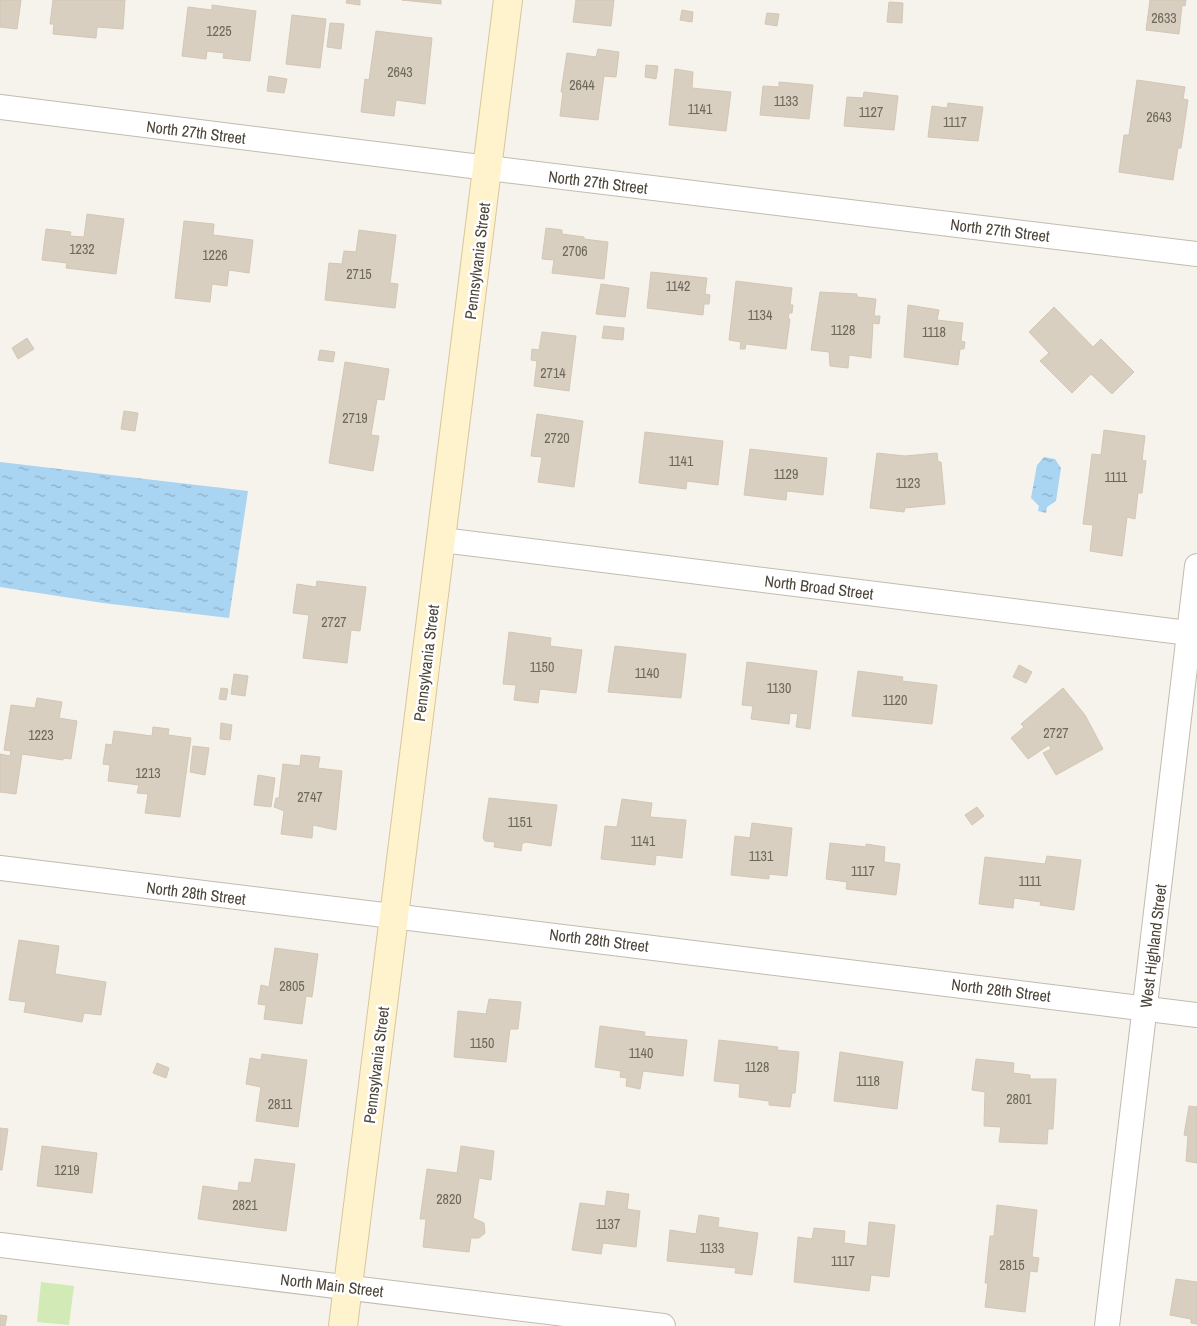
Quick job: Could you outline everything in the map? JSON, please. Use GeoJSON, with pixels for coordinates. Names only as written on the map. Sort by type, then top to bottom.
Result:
{"type":"FeatureCollection","features":[{"type":"Feature","properties":{"kind":"street","name":"Pennsylvania Street"},"geometry":{"type":"LineString","coordinates":[[344,1326],[508,0]]}},
{"type":"Feature","properties":{"kind":"street","name":"North 27th Street"},"geometry":{"type":"LineString","coordinates":[[0,107],[1197,254]]}},
{"type":"Feature","properties":{"kind":"street","name":"North Broad Street"},"geometry":{"type":"LineString","coordinates":[[442,540],[1193,634]]}},
{"type":"Feature","properties":{"kind":"street","name":"West Highland Street"},"geometry":{"type":"LineString","coordinates":[[1107,1326],[1193,634],[1197,566]]}},
{"type":"Feature","properties":{"kind":"street","name":"North 28th Street"},"geometry":{"type":"LineString","coordinates":[[0,868],[394,918],[595,940],[1197,1015]]}},
{"type":"Feature","properties":{"kind":"street","name":"North Main Street"},"geometry":{"type":"LineString","coordinates":[[0,1245],[663,1326]]}},
{"type":"Feature","properties":{"kind":"green space"},"geometry":{"type":"Polygon","coordinates":[[[41,1282],[74,1286],[69,1325],[37,1322],[41,1282]]]}},
{"type":"Feature","properties":{"kind":"water"},"geometry":{"type":"Polygon","coordinates":[[[1044,457],[1055,459],[1061,468],[1056,501],[1047,507],[1046,513],[1038,511],[1039,506],[1031,498],[1037,465],[1044,457]]]}},
{"type":"Feature","properties":{"kind":"water"},"geometry":{"type":"Polygon","coordinates":[[[0,462],[248,491],[229,618],[103,603],[0,587],[0,462]]]}},
{"type":"Feature","properties":{"kind":"building"},"geometry":{"type":"Polygon","coordinates":[[[0,0],[21,0],[17,29],[0,27],[0,0]]]}},
{"type":"Feature","properties":{"kind":"building"},"geometry":{"type":"Polygon","coordinates":[[[53,0],[125,0],[123,29],[97,27],[96,38],[53,34],[54,24],[50,24],[53,0]]]}},
{"type":"Feature","properties":{"kind":"building"},"geometry":{"type":"Polygon","coordinates":[[[347,0],[360,0],[360,5],[346,3],[347,0]]]}},
{"type":"Feature","properties":{"kind":"building"},"geometry":{"type":"Polygon","coordinates":[[[402,0],[441,0],[441,4],[402,0]]]}},
{"type":"Feature","properties":{"kind":"building"},"geometry":{"type":"Polygon","coordinates":[[[576,0],[614,0],[611,26],[573,22],[576,0]]]}},
{"type":"Feature","properties":{"kind":"building"},"geometry":{"type":"Polygon","coordinates":[[[1150,0],[1186,0],[1185,6],[1182,5],[1179,34],[1146,30],[1150,0]]]}},
{"type":"Feature","properties":{"kind":"building"},"geometry":{"type":"Polygon","coordinates":[[[889,2],[903,3],[902,23],[887,22],[889,2]]]}},
{"type":"Feature","properties":{"kind":"building"},"geometry":{"type":"Polygon","coordinates":[[[212,5],[256,11],[250,61],[223,58],[224,53],[207,51],[206,59],[182,56],[188,7],[212,10],[212,5]]]}},
{"type":"Feature","properties":{"kind":"building"},"geometry":{"type":"Polygon","coordinates":[[[682,10],[693,12],[692,22],[680,20],[682,10]]]}},
{"type":"Feature","properties":{"kind":"building"},"geometry":{"type":"Polygon","coordinates":[[[767,13],[779,14],[777,26],[765,24],[767,13]]]}},
{"type":"Feature","properties":{"kind":"building"},"geometry":{"type":"Polygon","coordinates":[[[292,15],[326,19],[320,68],[286,64],[292,15]]]}},
{"type":"Feature","properties":{"kind":"building"},"geometry":{"type":"Polygon","coordinates":[[[330,23],[344,24],[341,49],[327,47],[330,23]]]}},
{"type":"Feature","properties":{"kind":"building"},"geometry":{"type":"Polygon","coordinates":[[[376,31],[432,38],[425,104],[396,100],[394,116],[361,112],[365,79],[369,80],[376,31]]]}},
{"type":"Feature","properties":{"kind":"building"},"geometry":{"type":"Polygon","coordinates":[[[598,49],[619,52],[616,77],[604,76],[598,120],[560,116],[563,92],[561,92],[567,53],[596,57],[598,49]]]}},
{"type":"Feature","properties":{"kind":"building"},"geometry":{"type":"Polygon","coordinates":[[[646,65],[658,66],[656,79],[645,77],[646,65]]]}},
{"type":"Feature","properties":{"kind":"building"},"geometry":{"type":"Polygon","coordinates":[[[675,69],[693,72],[692,88],[731,92],[726,131],[669,125],[675,69]]]}},
{"type":"Feature","properties":{"kind":"building"},"geometry":{"type":"Polygon","coordinates":[[[269,76],[287,79],[284,93],[267,91],[269,76]]]}},
{"type":"Feature","properties":{"kind":"building"},"geometry":{"type":"Polygon","coordinates":[[[1137,80],[1185,87],[1183,99],[1188,100],[1181,148],[1178,148],[1173,180],[1119,172],[1124,135],[1129,135],[1137,80]]]}},
{"type":"Feature","properties":{"kind":"building"},"geometry":{"type":"Polygon","coordinates":[[[779,82],[813,85],[809,119],[760,115],[763,86],[779,87],[779,82]]]}},
{"type":"Feature","properties":{"kind":"building"},"geometry":{"type":"Polygon","coordinates":[[[864,92],[898,96],[894,130],[844,126],[847,97],[863,98],[864,92]]]}},
{"type":"Feature","properties":{"kind":"building"},"geometry":{"type":"Polygon","coordinates":[[[948,103],[983,107],[978,141],[928,137],[932,106],[947,108],[948,103]]]}},
{"type":"Feature","properties":{"kind":"building"},"geometry":{"type":"Polygon","coordinates":[[[87,214],[124,219],[116,274],[66,268],[67,263],[42,260],[46,229],[71,232],[70,236],[84,237],[87,214]]]}},
{"type":"Feature","properties":{"kind":"building"},"geometry":{"type":"Polygon","coordinates":[[[184,221],[214,224],[213,235],[253,240],[249,273],[229,270],[227,286],[212,284],[210,302],[175,298],[184,221]]]}},
{"type":"Feature","properties":{"kind":"building"},"geometry":{"type":"Polygon","coordinates":[[[546,228],[562,230],[562,234],[584,237],[584,239],[608,242],[604,279],[552,273],[554,260],[542,259],[546,228]]]}},
{"type":"Feature","properties":{"kind":"building"},"geometry":{"type":"Polygon","coordinates":[[[359,230],[396,235],[390,283],[398,284],[395,308],[325,300],[329,263],[342,264],[344,251],[356,252],[359,230]]]}},
{"type":"Feature","properties":{"kind":"building"},"geometry":{"type":"Polygon","coordinates":[[[651,272],[707,278],[705,294],[710,295],[709,304],[704,304],[703,315],[647,308],[651,272]]]}},
{"type":"Feature","properties":{"kind":"building"},"geometry":{"type":"Polygon","coordinates":[[[736,281],[792,288],[790,305],[793,305],[792,313],[789,313],[788,319],[790,319],[786,349],[746,344],[745,349],[740,349],[741,342],[729,340],[736,281]]]}},
{"type":"Feature","properties":{"kind":"building"},"geometry":{"type":"Polygon","coordinates":[[[601,284],[629,288],[625,317],[596,314],[601,284]]]}},
{"type":"Feature","properties":{"kind":"building"},"geometry":{"type":"Polygon","coordinates":[[[820,292],[857,294],[857,297],[876,299],[874,316],[880,316],[879,324],[873,323],[871,358],[849,355],[848,368],[830,366],[829,352],[811,350],[820,292]]]}},
{"type":"Feature","properties":{"kind":"building"},"geometry":{"type":"Polygon","coordinates":[[[908,305],[939,310],[937,320],[963,323],[961,341],[965,342],[964,349],[960,349],[958,365],[904,357],[908,305]]]}},
{"type":"Feature","properties":{"kind":"building"},"geometry":{"type":"Polygon","coordinates":[[[1054,307],[1093,347],[1101,339],[1134,372],[1112,394],[1091,374],[1072,393],[1040,361],[1049,353],[1029,332],[1054,307]]]}},
{"type":"Feature","properties":{"kind":"building"},"geometry":{"type":"Polygon","coordinates":[[[604,326],[624,328],[623,340],[602,338],[604,326]]]}},
{"type":"Feature","properties":{"kind":"building"},"geometry":{"type":"Polygon","coordinates":[[[542,332],[576,336],[569,391],[534,386],[537,361],[531,360],[532,349],[539,350],[542,332]]]}},
{"type":"Feature","properties":{"kind":"building"},"geometry":{"type":"Polygon","coordinates":[[[27,338],[34,349],[18,359],[12,348],[27,338]]]}},
{"type":"Feature","properties":{"kind":"building"},"geometry":{"type":"Polygon","coordinates":[[[320,350],[335,352],[333,362],[318,360],[320,350]]]}},
{"type":"Feature","properties":{"kind":"building"},"geometry":{"type":"Polygon","coordinates":[[[345,362],[389,369],[384,400],[377,399],[371,435],[379,436],[373,471],[329,463],[345,362]]]}},
{"type":"Feature","properties":{"kind":"building"},"geometry":{"type":"Polygon","coordinates":[[[124,411],[138,413],[135,431],[121,429],[124,411]]]}},
{"type":"Feature","properties":{"kind":"building"},"geometry":{"type":"Polygon","coordinates":[[[537,414],[583,421],[574,487],[538,482],[542,457],[531,456],[537,414]]]}},
{"type":"Feature","properties":{"kind":"building"},"geometry":{"type":"Polygon","coordinates":[[[1104,430],[1145,436],[1142,460],[1146,461],[1142,493],[1138,493],[1135,519],[1127,517],[1122,556],[1090,551],[1093,525],[1083,524],[1092,454],[1101,455],[1104,430]]]}},
{"type":"Feature","properties":{"kind":"building"},"geometry":{"type":"Polygon","coordinates":[[[645,432],[723,441],[718,485],[687,481],[686,489],[639,483],[645,432]]]}},
{"type":"Feature","properties":{"kind":"building"},"geometry":{"type":"Polygon","coordinates":[[[750,449],[827,458],[823,495],[787,491],[786,500],[744,495],[750,449]]]}},
{"type":"Feature","properties":{"kind":"building"},"geometry":{"type":"Polygon","coordinates":[[[877,453],[905,456],[937,453],[938,462],[941,462],[945,504],[905,508],[904,512],[870,508],[877,453]]]}},
{"type":"Feature","properties":{"kind":"building"},"geometry":{"type":"Polygon","coordinates":[[[317,581],[366,587],[360,631],[351,630],[347,663],[303,658],[309,615],[293,613],[297,584],[316,587],[317,581]]]}},
{"type":"Feature","properties":{"kind":"building"},"geometry":{"type":"Polygon","coordinates":[[[509,632],[551,638],[550,646],[582,650],[576,693],[540,689],[538,703],[514,700],[516,685],[503,684],[509,632]]]}},
{"type":"Feature","properties":{"kind":"building"},"geometry":{"type":"Polygon","coordinates":[[[615,646],[686,654],[681,698],[608,692],[615,646]]]}},
{"type":"Feature","properties":{"kind":"building"},"geometry":{"type":"Polygon","coordinates":[[[747,662],[817,671],[810,729],[796,727],[798,714],[790,713],[789,724],[751,719],[753,706],[742,705],[747,662]]]}},
{"type":"Feature","properties":{"kind":"building"},"geometry":{"type":"Polygon","coordinates":[[[1019,665],[1032,672],[1026,683],[1013,677],[1019,665]]]}},
{"type":"Feature","properties":{"kind":"building"},"geometry":{"type":"Polygon","coordinates":[[[858,671],[903,677],[902,681],[937,685],[932,724],[852,716],[858,671]]]}},
{"type":"Feature","properties":{"kind":"building"},"geometry":{"type":"Polygon","coordinates":[[[234,674],[248,676],[245,696],[231,694],[234,674]]]}},
{"type":"Feature","properties":{"kind":"building"},"geometry":{"type":"Polygon","coordinates":[[[221,688],[228,689],[226,700],[219,699],[221,688]]]}},
{"type":"Feature","properties":{"kind":"building"},"geometry":{"type":"Polygon","coordinates":[[[1063,688],[1085,715],[1103,749],[1056,775],[1043,753],[1051,749],[1049,745],[1028,759],[1011,738],[1024,727],[1021,724],[1063,688]]]}},
{"type":"Feature","properties":{"kind":"building"},"geometry":{"type":"Polygon","coordinates":[[[37,698],[62,702],[59,718],[77,721],[71,759],[63,758],[63,760],[22,754],[16,794],[0,792],[0,754],[10,756],[11,751],[4,750],[11,705],[35,708],[37,698]]]}},
{"type":"Feature","properties":{"kind":"building"},"geometry":{"type":"Polygon","coordinates":[[[221,723],[232,725],[230,740],[220,739],[221,723]]]}},
{"type":"Feature","properties":{"kind":"building"},"geometry":{"type":"Polygon","coordinates":[[[153,727],[169,729],[168,735],[191,738],[180,817],[145,813],[148,794],[137,793],[139,785],[108,781],[110,765],[103,764],[106,744],[112,745],[114,731],[152,736],[153,727]]]}},
{"type":"Feature","properties":{"kind":"building"},"geometry":{"type":"Polygon","coordinates":[[[193,746],[209,748],[205,775],[190,772],[193,746]]]}},
{"type":"Feature","properties":{"kind":"building"},"geometry":{"type":"Polygon","coordinates":[[[301,755],[320,757],[318,768],[342,771],[336,830],[313,825],[312,838],[281,834],[284,811],[274,807],[276,798],[279,798],[283,764],[300,766],[301,755]]]}},
{"type":"Feature","properties":{"kind":"building"},"geometry":{"type":"Polygon","coordinates":[[[258,775],[275,778],[271,807],[254,805],[258,775]]]}},
{"type":"Feature","properties":{"kind":"building"},"geometry":{"type":"Polygon","coordinates":[[[489,798],[557,805],[551,846],[525,842],[522,844],[521,851],[494,847],[495,842],[485,841],[483,838],[489,798]]]}},
{"type":"Feature","properties":{"kind":"building"},"geometry":{"type":"Polygon","coordinates":[[[622,799],[652,803],[650,817],[686,820],[682,858],[656,855],[655,865],[601,859],[605,826],[617,827],[622,799]]]}},
{"type":"Feature","properties":{"kind":"building"},"geometry":{"type":"Polygon","coordinates":[[[977,807],[984,816],[972,825],[965,815],[977,807]]]}},
{"type":"Feature","properties":{"kind":"building"},"geometry":{"type":"Polygon","coordinates":[[[752,823],[792,828],[787,876],[769,874],[769,879],[731,875],[735,836],[750,838],[752,823]]]}},
{"type":"Feature","properties":{"kind":"building"},"geometry":{"type":"Polygon","coordinates":[[[830,843],[866,847],[866,844],[885,847],[884,862],[900,864],[896,895],[846,889],[847,882],[826,879],[830,843]]]}},
{"type":"Feature","properties":{"kind":"building"},"geometry":{"type":"Polygon","coordinates":[[[1047,856],[1081,860],[1074,910],[1040,905],[1041,902],[1014,898],[1013,908],[979,904],[985,857],[1045,864],[1047,856]]]}},
{"type":"Feature","properties":{"kind":"building"},"geometry":{"type":"Polygon","coordinates":[[[19,940],[59,946],[55,974],[106,982],[101,1015],[84,1013],[82,1022],[24,1012],[26,1002],[9,1000],[19,940]]]}},
{"type":"Feature","properties":{"kind":"building"},"geometry":{"type":"Polygon","coordinates":[[[275,948],[318,954],[312,997],[306,996],[302,1024],[264,1019],[266,1005],[258,1004],[261,985],[269,987],[275,948]]]}},
{"type":"Feature","properties":{"kind":"building"},"geometry":{"type":"Polygon","coordinates":[[[489,999],[521,1002],[518,1029],[510,1029],[506,1062],[454,1057],[458,1011],[486,1014],[489,999]]]}},
{"type":"Feature","properties":{"kind":"building"},"geometry":{"type":"Polygon","coordinates":[[[600,1026],[645,1032],[644,1036],[687,1040],[683,1076],[643,1071],[640,1089],[626,1086],[627,1078],[620,1077],[621,1071],[595,1067],[600,1026]]]}},
{"type":"Feature","properties":{"kind":"building"},"geometry":{"type":"Polygon","coordinates":[[[719,1040],[778,1047],[777,1050],[799,1052],[795,1093],[792,1093],[790,1107],[769,1105],[769,1101],[739,1097],[740,1084],[714,1081],[719,1040]]]}},
{"type":"Feature","properties":{"kind":"building"},"geometry":{"type":"Polygon","coordinates":[[[840,1052],[903,1062],[897,1109],[834,1101],[840,1052]]]}},
{"type":"Feature","properties":{"kind":"building"},"geometry":{"type":"Polygon","coordinates":[[[262,1054],[307,1060],[298,1127],[256,1121],[261,1087],[246,1084],[250,1058],[261,1060],[262,1054]]]}},
{"type":"Feature","properties":{"kind":"building"},"geometry":{"type":"Polygon","coordinates":[[[976,1059],[1014,1063],[1013,1073],[1030,1075],[1030,1079],[1056,1079],[1053,1129],[1048,1129],[1047,1144],[999,1142],[1001,1127],[984,1126],[985,1092],[972,1090],[976,1059]]]}},
{"type":"Feature","properties":{"kind":"building"},"geometry":{"type":"Polygon","coordinates":[[[157,1063],[169,1068],[166,1078],[153,1073],[157,1063]]]}},
{"type":"Feature","properties":{"kind":"building"},"geometry":{"type":"Polygon","coordinates":[[[1189,1106],[1197,1107],[1197,1163],[1186,1161],[1188,1136],[1184,1135],[1189,1106]]]}},
{"type":"Feature","properties":{"kind":"building"},"geometry":{"type":"Polygon","coordinates":[[[0,1128],[8,1129],[2,1170],[0,1170],[0,1128]]]}},
{"type":"Feature","properties":{"kind":"building"},"geometry":{"type":"Polygon","coordinates":[[[42,1146],[97,1153],[92,1193],[37,1186],[42,1146]]]}},
{"type":"Feature","properties":{"kind":"building"},"geometry":{"type":"Polygon","coordinates":[[[461,1146],[494,1151],[491,1180],[479,1178],[473,1218],[484,1223],[485,1233],[479,1238],[471,1238],[469,1252],[423,1247],[426,1219],[420,1219],[427,1169],[457,1173],[461,1146]]]}},
{"type":"Feature","properties":{"kind":"building"},"geometry":{"type":"Polygon","coordinates":[[[255,1159],[295,1164],[286,1231],[198,1219],[203,1186],[238,1191],[239,1182],[251,1183],[255,1159]]]}},
{"type":"Feature","properties":{"kind":"building"},"geometry":{"type":"Polygon","coordinates":[[[607,1191],[629,1194],[627,1209],[640,1211],[636,1247],[603,1243],[601,1254],[572,1250],[580,1203],[605,1206],[607,1191]]]}},
{"type":"Feature","properties":{"kind":"building"},"geometry":{"type":"Polygon","coordinates":[[[997,1205],[1037,1210],[1032,1257],[1039,1258],[1037,1272],[1030,1271],[1025,1312],[985,1307],[988,1283],[985,1283],[990,1236],[994,1236],[997,1205]]]}},
{"type":"Feature","properties":{"kind":"building"},"geometry":{"type":"Polygon","coordinates":[[[699,1215],[719,1218],[718,1227],[758,1233],[752,1275],[735,1273],[736,1268],[667,1261],[670,1230],[696,1234],[699,1215]]]}},
{"type":"Feature","properties":{"kind":"building"},"geometry":{"type":"Polygon","coordinates":[[[869,1222],[895,1225],[889,1277],[871,1275],[869,1291],[794,1282],[798,1237],[812,1239],[814,1228],[845,1231],[844,1243],[867,1246],[869,1222]]]}},
{"type":"Feature","properties":{"kind":"building"},"geometry":{"type":"Polygon","coordinates":[[[1176,1279],[1197,1282],[1197,1324],[1191,1323],[1191,1319],[1170,1315],[1176,1279]]]}},
{"type":"Feature","properties":{"kind":"building"},"geometry":{"type":"Polygon","coordinates":[[[0,1315],[7,1316],[5,1326],[0,1326],[0,1315]]]}}]}
